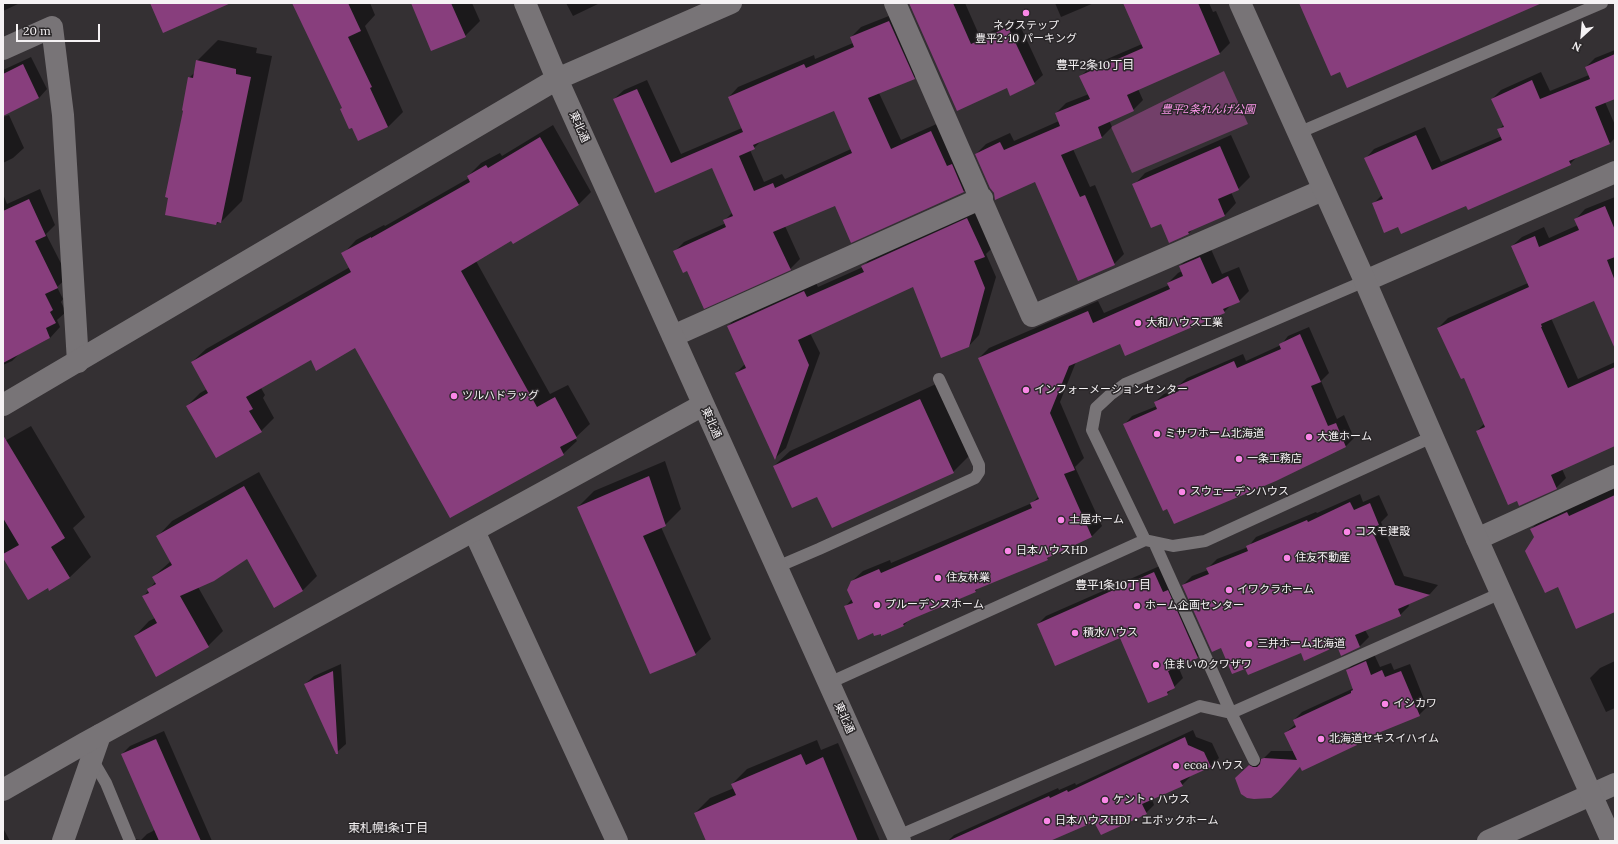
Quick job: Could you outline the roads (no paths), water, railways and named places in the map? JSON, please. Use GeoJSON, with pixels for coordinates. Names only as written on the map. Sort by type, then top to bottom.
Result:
{"type":"FeatureCollection","features":[{"type":"Feature","properties":{"kind":"street","name":"東北通"},"geometry":{"type":"LineString","coordinates":[[525,3],[557,80],[899,838]]}},
{"type":"Feature","properties":{"kind":"street"},"geometry":{"type":"LineString","coordinates":[[3,405],[557,80],[731,3]]}},
{"type":"Feature","properties":{"kind":"street"},"geometry":{"type":"LineString","coordinates":[[894,3],[982,198],[1032,316],[1323,190]]}},
{"type":"Feature","properties":{"kind":"street"},"geometry":{"type":"LineString","coordinates":[[1240,3],[1365,281],[1432,437],[1612,841]]}},
{"type":"Feature","properties":{"kind":"street"},"geometry":{"type":"LineString","coordinates":[[3,49],[52,27],[63,115],[78,362]]}},
{"type":"Feature","properties":{"kind":"street"},"geometry":{"type":"LineString","coordinates":[[1365,281],[1613,177]]}},
{"type":"Feature","properties":{"kind":"street"},"geometry":{"type":"LineString","coordinates":[[673,336],[982,198]]}},
{"type":"Feature","properties":{"kind":"street"},"geometry":{"type":"LineString","coordinates":[[3,790],[40,769],[92,746],[474,531],[703,405]]}},
{"type":"Feature","properties":{"kind":"street"},"geometry":{"type":"LineString","coordinates":[[1477,539],[1615,476]]}},
{"type":"Feature","properties":{"kind":"street"},"geometry":{"type":"LineString","coordinates":[[474,531],[617,841]]}},
{"type":"Feature","properties":{"kind":"street"},"geometry":{"type":"LineString","coordinates":[[63,841],[92,746]]}},
{"type":"Feature","properties":{"kind":"street"},"geometry":{"type":"LineString","coordinates":[[1488,841],[1615,784]]}},
{"type":"Feature","properties":{"kind":"lane"},"geometry":{"type":"LineString","coordinates":[[1298,133],[1602,3]]}},
{"type":"Feature","properties":{"kind":"lane"},"geometry":{"type":"LineString","coordinates":[[1254,760],[1149,541],[1092,430],[1096,408],[1110,395],[1126,384],[1365,281]]}},
{"type":"Feature","properties":{"kind":"lane"},"geometry":{"type":"LineString","coordinates":[[777,567],[975,478],[979,472],[979,465],[939,379]]}},
{"type":"Feature","properties":{"kind":"lane"},"geometry":{"type":"LineString","coordinates":[[829,683],[1149,541],[1173,546],[1205,541],[1432,437]]}},
{"type":"Feature","properties":{"kind":"lane"},"geometry":{"type":"LineString","coordinates":[[899,838],[1200,706],[1231,713],[1501,593]]}},
{"type":"Feature","properties":{"kind":"lane"},"geometry":{"type":"LineString","coordinates":[[92,746],[130,841]]}},
{"type":"Feature","properties":{"kind":"place","name":"ネクステップ 豊平2･10 パーキング"},"geometry":{"type":"Point","coordinates":[1026,13]}},
{"type":"Feature","properties":{"kind":"place","name":"大和ハウス工業"},"geometry":{"type":"Point","coordinates":[1138,323]}},
{"type":"Feature","properties":{"kind":"place","name":"インフォーメーションセンター"},"geometry":{"type":"Point","coordinates":[1026,390]}},
{"type":"Feature","properties":{"kind":"place","name":"ツルハドラッグ"},"geometry":{"type":"Point","coordinates":[454,396]}},
{"type":"Feature","properties":{"kind":"place","name":"ミサワホーム北海道"},"geometry":{"type":"Point","coordinates":[1157,434]}},
{"type":"Feature","properties":{"kind":"place","name":"大進ホーム"},"geometry":{"type":"Point","coordinates":[1309,437]}},
{"type":"Feature","properties":{"kind":"place","name":"一条工務店"},"geometry":{"type":"Point","coordinates":[1239,459]}},
{"type":"Feature","properties":{"kind":"place","name":"スウェーデンハウス"},"geometry":{"type":"Point","coordinates":[1182,492]}},
{"type":"Feature","properties":{"kind":"place","name":"土屋ホーム"},"geometry":{"type":"Point","coordinates":[1061,520]}},
{"type":"Feature","properties":{"kind":"place","name":"コスモ建設"},"geometry":{"type":"Point","coordinates":[1347,532]}},
{"type":"Feature","properties":{"kind":"place","name":"日本ハウスHD"},"geometry":{"type":"Point","coordinates":[1008,551]}},
{"type":"Feature","properties":{"kind":"place","name":"住友不動産"},"geometry":{"type":"Point","coordinates":[1287,558]}},
{"type":"Feature","properties":{"kind":"place","name":"住友林業"},"geometry":{"type":"Point","coordinates":[938,578]}},
{"type":"Feature","properties":{"kind":"place","name":"イワクラホーム"},"geometry":{"type":"Point","coordinates":[1229,590]}},
{"type":"Feature","properties":{"kind":"place","name":"プルーデンスホーム"},"geometry":{"type":"Point","coordinates":[877,605]}},
{"type":"Feature","properties":{"kind":"place","name":"ホーム企画センター"},"geometry":{"type":"Point","coordinates":[1137,606]}},
{"type":"Feature","properties":{"kind":"place","name":"積水ハウス"},"geometry":{"type":"Point","coordinates":[1075,633]}},
{"type":"Feature","properties":{"kind":"place","name":"三井ホーム北海道"},"geometry":{"type":"Point","coordinates":[1249,644]}},
{"type":"Feature","properties":{"kind":"place","name":"住まいのクワザワ"},"geometry":{"type":"Point","coordinates":[1156,665]}},
{"type":"Feature","properties":{"kind":"place","name":"イシカワ"},"geometry":{"type":"Point","coordinates":[1385,704]}},
{"type":"Feature","properties":{"kind":"place","name":"北海道セキスイハイム"},"geometry":{"type":"Point","coordinates":[1321,739]}},
{"type":"Feature","properties":{"kind":"place","name":"ecoa ハウス"},"geometry":{"type":"Point","coordinates":[1176,766]}},
{"type":"Feature","properties":{"kind":"place","name":"ケント・ハウス"},"geometry":{"type":"Point","coordinates":[1105,800]}},
{"type":"Feature","properties":{"kind":"place","name":"日本ハウスHDJ・エポックホーム"},"geometry":{"type":"Point","coordinates":[1047,821]}},
{"type":"Feature","properties":{"kind":"district","name":"豊平2条10丁目"},"geometry":{"type":"Point","coordinates":[1095,66]}},
{"type":"Feature","properties":{"kind":"district","name":"豊平1条10丁目"},"geometry":{"type":"Point","coordinates":[1113,586]}},
{"type":"Feature","properties":{"kind":"district","name":"東札幌1条1丁目"},"geometry":{"type":"Point","coordinates":[388,829]}},
{"type":"Feature","properties":{"kind":"park label","name":"豊平2条れんげ公園"},"geometry":{"type":"Point","coordinates":[1208,110]}}]}
